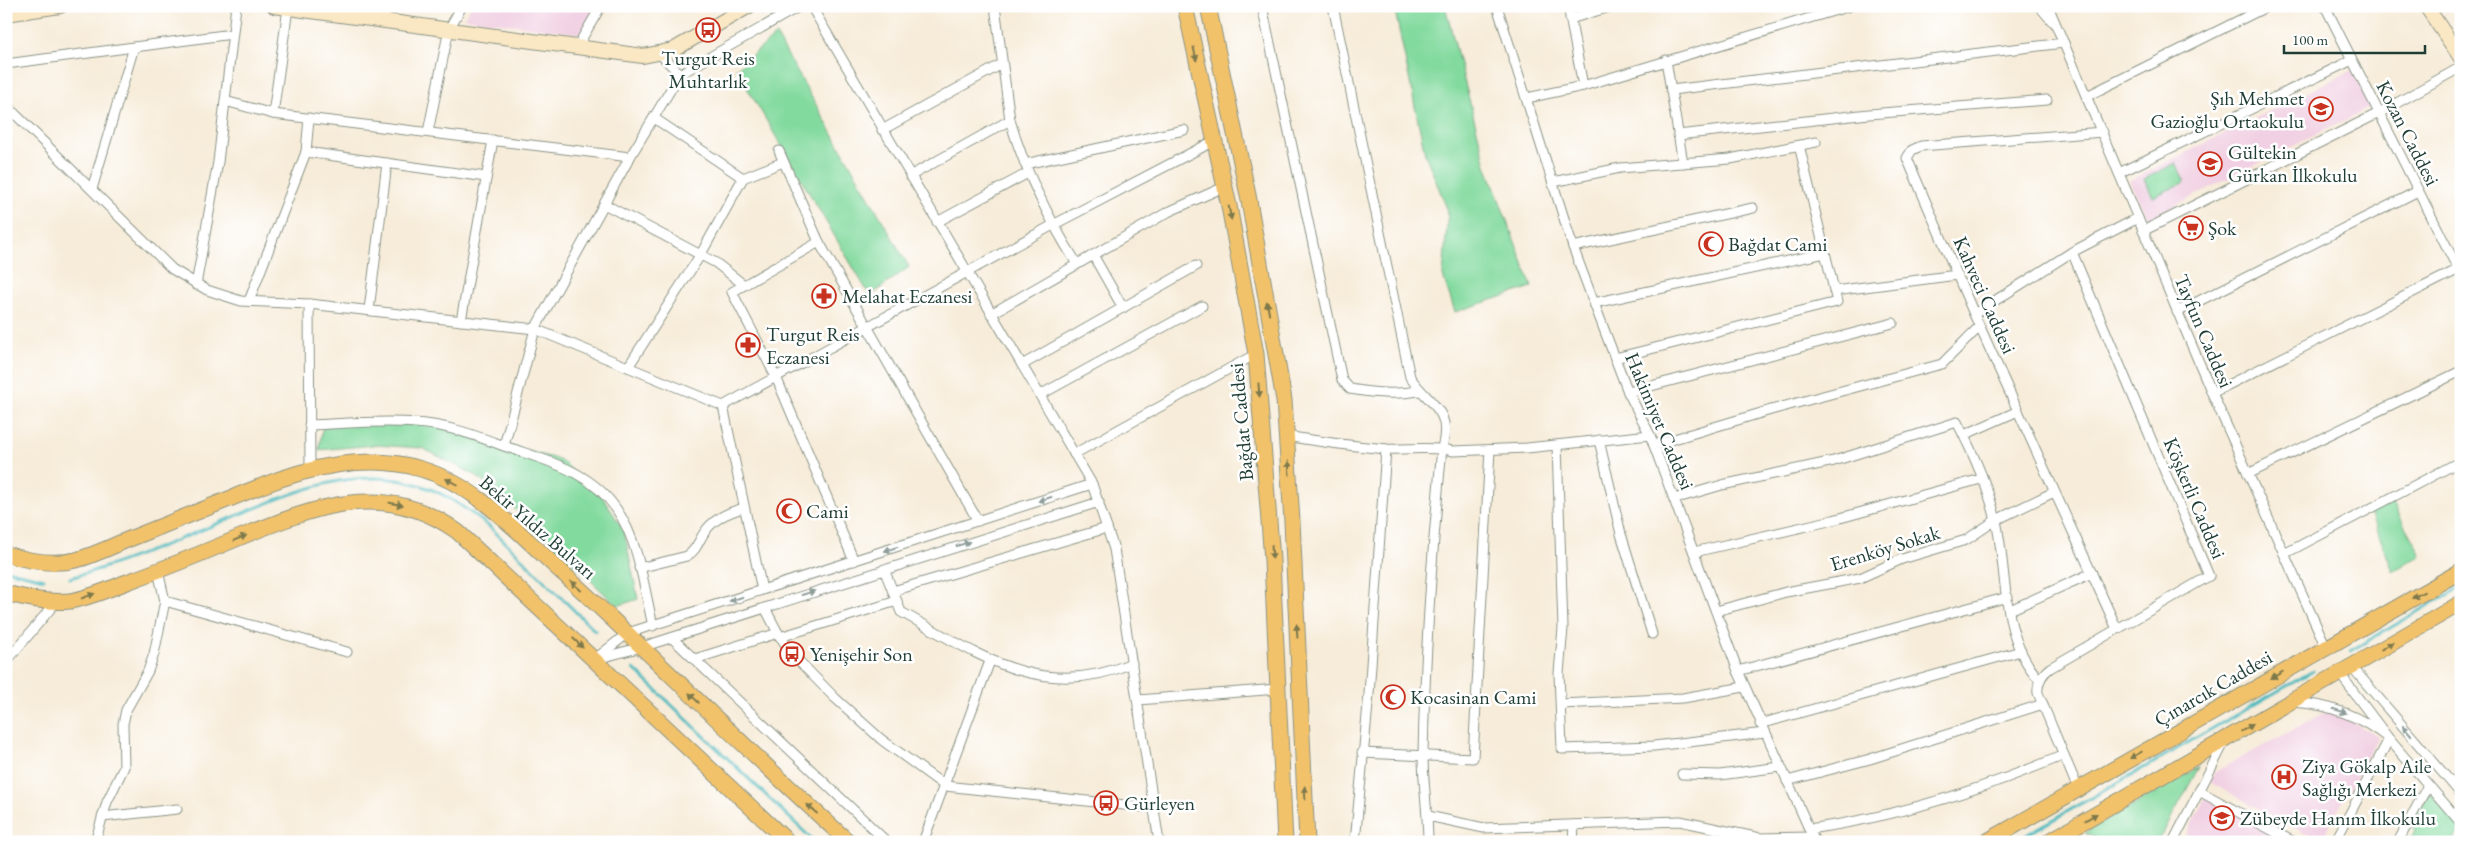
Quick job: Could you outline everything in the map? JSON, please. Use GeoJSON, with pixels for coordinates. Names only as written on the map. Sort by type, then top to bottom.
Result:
{"type":"FeatureCollection","features":[{"type":"Feature","properties":{"kind":"main road","name":"Bağdat Caddesi"},"geometry":{"type":"LineString","coordinates":[[1185,6],[1224,186],[1256,354],[1272,560],[1285,842]]}},
{"type":"Feature","properties":{"kind":"main road","name":"Bağdat Caddesi"},"geometry":{"type":"LineString","coordinates":[[1208,6],[1248,195],[1284,400],[1307,842]]}},
{"type":"Feature","properties":{"kind":"main road","name":"Bekir Yıldız Bulvarı"},"geometry":{"type":"LineString","coordinates":[[6,554],[40,561],[77,560],[262,486],[310,470],[350,464],[393,464],[420,468],[447,479],[472,493],[492,510],[628,633],[779,780],[849,842]]}},
{"type":"Feature","properties":{"kind":"main road"},"geometry":{"type":"LineString","coordinates":[[6,594],[56,602],[80,599],[158,571],[300,514],[359,501],[396,503],[429,514],[458,532],[788,842]]}},
{"type":"Feature","properties":{"kind":"main road","name":"Çınarcık Caddesi"},"geometry":{"type":"LineString","coordinates":[[1986,842],[2461,571]]}},
{"type":"Feature","properties":{"kind":"main road"},"geometry":{"type":"LineString","coordinates":[[2048,842],[2461,603]]}},
{"type":"Feature","properties":{"kind":"street"},"geometry":{"type":"LineString","coordinates":[[6,14],[60,6]]}},
{"type":"Feature","properties":{"kind":"street"},"geometry":{"type":"LineString","coordinates":[[196,285],[218,162],[236,6]]}},
{"type":"Feature","properties":{"kind":"street"},"geometry":{"type":"LineString","coordinates":[[274,6],[345,11],[449,29],[634,55],[660,54],[673,50],[749,6]]}},
{"type":"Feature","properties":{"kind":"street"},"geometry":{"type":"LineString","coordinates":[[428,132],[449,29],[462,6]]}},
{"type":"Feature","properties":{"kind":"street"},"geometry":{"type":"LineString","coordinates":[[577,47],[602,6]]}},
{"type":"Feature","properties":{"kind":"street"},"geometry":{"type":"LineString","coordinates":[[504,446],[535,329],[630,157],[680,74],[800,6]]}},
{"type":"Feature","properties":{"kind":"street"},"geometry":{"type":"LineString","coordinates":[[811,6],[882,130],[1092,484],[1114,549],[1159,842]]}},
{"type":"Feature","properties":{"kind":"street"},"geometry":{"type":"LineString","coordinates":[[994,6],[1010,120],[1026,169],[1053,225],[1077,264]]}},
{"type":"Feature","properties":{"kind":"street"},"geometry":{"type":"LineString","coordinates":[[1262,6],[1342,380],[1350,389],[1382,394],[1420,391]]}},
{"type":"Feature","properties":{"kind":"street"},"geometry":{"type":"LineString","coordinates":[[1333,6],[1410,377],[1420,391],[1439,409],[1443,416],[1446,432],[1442,448],[1430,570],[1423,758],[1428,816],[1428,842]]}},
{"type":"Feature","properties":{"kind":"street","name":"Hakimiyet Caddesi"},"geometry":{"type":"LineString","coordinates":[[1497,6],[1573,247],[1614,358],[1654,445],[1744,686],[1812,836]]}},
{"type":"Feature","properties":{"kind":"street"},"geometry":{"type":"LineString","coordinates":[[1568,6],[1583,86]]}},
{"type":"Feature","properties":{"kind":"street"},"geometry":{"type":"LineString","coordinates":[[1570,19],[1613,6]]}},
{"type":"Feature","properties":{"kind":"street"},"geometry":{"type":"LineString","coordinates":[[2039,6],[2056,26]]}},
{"type":"Feature","properties":{"kind":"street"},"geometry":{"type":"LineString","coordinates":[[2056,26],[2049,8],[2059,6]]}},
{"type":"Feature","properties":{"kind":"street"},"geometry":{"type":"LineString","coordinates":[[2087,96],[2268,6]]}},
{"type":"Feature","properties":{"kind":"street","name":"Kozan Caddesi"},"geometry":{"type":"LineString","coordinates":[[2325,6],[2418,192],[2460,271]]}},
{"type":"Feature","properties":{"kind":"street"},"geometry":{"type":"LineString","coordinates":[[2426,6],[2461,58]]}},
{"type":"Feature","properties":{"kind":"street"},"geometry":{"type":"LineString","coordinates":[[1527,98],[1583,86],[1846,7]]}},
{"type":"Feature","properties":{"kind":"street"},"geometry":{"type":"LineString","coordinates":[[273,114],[288,8]]}},
{"type":"Feature","properties":{"kind":"street","name":"Tayfun Caddesi"},"geometry":{"type":"LineString","coordinates":[[2056,26],[2103,132],[2212,394],[2326,647]]}},
{"type":"Feature","properties":{"kind":"street"},"geometry":{"type":"LineString","coordinates":[[6,64],[232,34]]}},
{"type":"Feature","properties":{"kind":"street"},"geometry":{"type":"LineString","coordinates":[[1671,90],[2064,43]]}},
{"type":"Feature","properties":{"kind":"street"},"geometry":{"type":"LineString","coordinates":[[92,189],[134,47]]}},
{"type":"Feature","properties":{"kind":"street"},"geometry":{"type":"LineString","coordinates":[[660,54],[680,74]]}},
{"type":"Feature","properties":{"kind":"street"},"geometry":{"type":"LineString","coordinates":[[1666,60],[1683,162]]}},
{"type":"Feature","properties":{"kind":"street"},"geometry":{"type":"LineString","coordinates":[[2120,173],[2352,60]]}},
{"type":"Feature","properties":{"kind":"street"},"geometry":{"type":"LineString","coordinates":[[882,130],[1002,64]]}},
{"type":"Feature","properties":{"kind":"street"},"geometry":{"type":"LineString","coordinates":[[2143,231],[2379,113],[2461,67]]}},
{"type":"Feature","properties":{"kind":"street"},"geometry":{"type":"LineString","coordinates":[[225,100],[273,114],[630,157]]}},
{"type":"Feature","properties":{"kind":"street"},"geometry":{"type":"LineString","coordinates":[[1678,135],[1869,114],[2048,100]]}},
{"type":"Feature","properties":{"kind":"street"},"geometry":{"type":"LineString","coordinates":[[6,105],[172,269],[196,285],[224,296],[249,301],[309,304],[535,329],[723,406]]}},
{"type":"Feature","properties":{"kind":"street"},"geometry":{"type":"LineString","coordinates":[[249,301],[306,152],[309,118]]}},
{"type":"Feature","properties":{"kind":"street"},"geometry":{"type":"LineString","coordinates":[[654,118],[743,178]]}},
{"type":"Feature","properties":{"kind":"street"},"geometry":{"type":"LineString","coordinates":[[910,176],[1010,120]]}},
{"type":"Feature","properties":{"kind":"street"},"geometry":{"type":"LineString","coordinates":[[937,222],[1026,169],[1184,130]]}},
{"type":"Feature","properties":{"kind":"street","name":"Kahveci Caddesi"},"geometry":{"type":"LineString","coordinates":[[2103,132],[1921,146],[1912,150],[1907,158],[1979,327],[2117,629]]}},
{"type":"Feature","properties":{"kind":"street"},"geometry":{"type":"LineString","coordinates":[[460,320],[493,140]]}},
{"type":"Feature","properties":{"kind":"street"},"geometry":{"type":"LineString","coordinates":[[723,406],[1053,225],[1214,141]]}},
{"type":"Feature","properties":{"kind":"street"},"geometry":{"type":"LineString","coordinates":[[1553,182],[1620,168],[1730,159],[1816,142]]}},
{"type":"Feature","properties":{"kind":"street"},"geometry":{"type":"LineString","coordinates":[[1614,358],[1837,302],[1799,145]]}},
{"type":"Feature","properties":{"kind":"street"},"geometry":{"type":"LineString","coordinates":[[779,151],[819,242],[866,328],[978,521]]}},
{"type":"Feature","properties":{"kind":"street"},"geometry":{"type":"LineString","coordinates":[[306,152],[486,178]]}},
{"type":"Feature","properties":{"kind":"street"},"geometry":{"type":"LineString","coordinates":[[628,367],[700,254],[743,178],[783,162]]}},
{"type":"Feature","properties":{"kind":"street"},"geometry":{"type":"LineString","coordinates":[[369,310],[387,163]]}},
{"type":"Feature","properties":{"kind":"street"},"geometry":{"type":"LineString","coordinates":[[991,314],[1168,212],[1224,186]]}},
{"type":"Feature","properties":{"kind":"street"},"geometry":{"type":"LineString","coordinates":[[2177,312],[2418,192]]}},
{"type":"Feature","properties":{"kind":"street"},"geometry":{"type":"LineString","coordinates":[[604,204],[716,263],[744,285]]}},
{"type":"Feature","properties":{"kind":"street"},"geometry":{"type":"LineString","coordinates":[[1573,247],[1753,208]]}},
{"type":"Feature","properties":{"kind":"street"},"geometry":{"type":"LineString","coordinates":[[1974,314],[2072,252],[2138,218]]}},
{"type":"Feature","properties":{"kind":"street"},"geometry":{"type":"LineString","coordinates":[[819,242],[732,292],[776,377],[854,561]]}},
{"type":"Feature","properties":{"kind":"street","name":"Köşkerli Caddesi"},"geometry":{"type":"LineString","coordinates":[[2040,680],[2050,668],[2209,576],[2072,252]]}},
{"type":"Feature","properties":{"kind":"street"},"geometry":{"type":"LineString","coordinates":[[1594,303],[1825,253]]}},
{"type":"Feature","properties":{"kind":"street"},"geometry":{"type":"LineString","coordinates":[[1093,255],[1123,308]]}},
{"type":"Feature","properties":{"kind":"street"},"geometry":{"type":"LineString","coordinates":[[1022,365],[1196,266]]}},
{"type":"Feature","properties":{"kind":"street"},"geometry":{"type":"LineString","coordinates":[[2212,394],[2460,271]]}},
{"type":"Feature","properties":{"kind":"street"},"geometry":{"type":"LineString","coordinates":[[1834,292],[1957,275]]}},
{"type":"Feature","properties":{"kind":"street"},"geometry":{"type":"LineString","coordinates":[[309,304],[310,470]]}},
{"type":"Feature","properties":{"kind":"street"},"geometry":{"type":"LineString","coordinates":[[1040,395],[1202,306]]}},
{"type":"Feature","properties":{"kind":"street"},"geometry":{"type":"LineString","coordinates":[[1628,392],[1894,323]]}},
{"type":"Feature","properties":{"kind":"street"},"geometry":{"type":"LineString","coordinates":[[1654,445],[1771,410],[1942,364],[1979,327]]}},
{"type":"Feature","properties":{"kind":"street"},"geometry":{"type":"LineString","coordinates":[[1074,454],[1256,354]]}},
{"type":"Feature","properties":{"kind":"street"},"geometry":{"type":"LineString","coordinates":[[2248,474],[2461,371]]}},
{"type":"Feature","properties":{"kind":"street"},"geometry":{"type":"LineString","coordinates":[[723,406],[762,590]]}},
{"type":"Feature","properties":{"kind":"street"},"geometry":{"type":"LineString","coordinates":[[1964,435],[2018,411]]}},
{"type":"Feature","properties":{"kind":"street"},"geometry":{"type":"LineString","coordinates":[[309,425],[398,422],[431,424],[464,431],[566,467],[598,489],[610,501],[623,519],[631,540],[653,626]]}},
{"type":"Feature","properties":{"kind":"street"},"geometry":{"type":"LineString","coordinates":[[1674,499],[1722,485],[1834,461],[1958,422],[1996,520],[2010,610],[2021,651],[2027,665],[2040,680],[2038,693],[2078,789]]}},
{"type":"Feature","properties":{"kind":"street"},"geometry":{"type":"LineString","coordinates":[[1286,436],[1386,448],[1420,450],[1442,448],[1453,451],[1557,445],[1650,435]]}},
{"type":"Feature","properties":{"kind":"street"},"geometry":{"type":"LineString","coordinates":[[1599,440],[1621,534],[1652,634]]}},
{"type":"Feature","properties":{"kind":"street"},"geometry":{"type":"LineString","coordinates":[[1557,445],[1563,619],[1560,673],[1562,750],[1662,745],[1765,733]]}},
{"type":"Feature","properties":{"kind":"street"},"geometry":{"type":"LineString","coordinates":[[1355,842],[1369,694],[1386,448]]}},
{"type":"Feature","properties":{"kind":"street"},"geometry":{"type":"LineString","coordinates":[[1362,753],[1423,758],[1472,758],[1490,450]]}},
{"type":"Feature","properties":{"kind":"street"},"geometry":{"type":"LineString","coordinates":[[2284,554],[2461,461]]}},
{"type":"Feature","properties":{"kind":"street"},"geometry":{"type":"LineString","coordinates":[[1694,552],[1833,520],[1981,479]]}},
{"type":"Feature","properties":{"kind":"street"},"geometry":{"type":"LineString","coordinates":[[595,659],[628,633],[1092,484]]}},
{"type":"Feature","properties":{"kind":"street","name":"Erenköy Sokak"},"geometry":{"type":"LineString","coordinates":[[1716,611],[1786,592],[1860,578],[1902,558],[1966,540],[1996,520],[2054,492]]}},
{"type":"Feature","properties":{"kind":"street"},"geometry":{"type":"LineString","coordinates":[[595,659],[672,638],[1099,502]]}},
{"type":"Feature","properties":{"kind":"street"},"geometry":{"type":"LineString","coordinates":[[638,568],[687,556],[693,552],[712,524],[730,512],[744,508]]}},
{"type":"Feature","properties":{"kind":"street"},"geometry":{"type":"LineString","coordinates":[[893,590],[1107,528]]}},
{"type":"Feature","properties":{"kind":"street"},"geometry":{"type":"LineString","coordinates":[[884,569],[901,612],[990,661],[1030,675],[1069,679],[1108,673],[1132,663]]}},
{"type":"Feature","properties":{"kind":"street"},"geometry":{"type":"LineString","coordinates":[[95,842],[107,802],[124,767],[123,731],[126,710],[152,663],[165,601],[158,571]]}},
{"type":"Feature","properties":{"kind":"street"},"geometry":{"type":"LineString","coordinates":[[2010,610],[2092,573]]}},
{"type":"Feature","properties":{"kind":"street"},"geometry":{"type":"LineString","coordinates":[[1738,671],[2008,597]]}},
{"type":"Feature","properties":{"kind":"street"},"geometry":{"type":"LineString","coordinates":[[165,601],[347,652]]}},
{"type":"Feature","properties":{"kind":"street"},"geometry":{"type":"LineString","coordinates":[[694,660],[897,601]]}},
{"type":"Feature","properties":{"kind":"street"},"geometry":{"type":"LineString","coordinates":[[6,662],[56,602]]}},
{"type":"Feature","properties":{"kind":"street"},"geometry":{"type":"LineString","coordinates":[[765,608],[779,635],[802,665],[858,720],[902,756],[945,786],[1154,808]]}},
{"type":"Feature","properties":{"kind":"street"},"geometry":{"type":"LineString","coordinates":[[672,638],[887,842]]}},
{"type":"Feature","properties":{"kind":"street"},"geometry":{"type":"LineString","coordinates":[[1760,724],[2021,651]]}},
{"type":"Feature","properties":{"kind":"street"},"geometry":{"type":"LineString","coordinates":[[923,842],[990,661]]}},
{"type":"Feature","properties":{"kind":"street"},"geometry":{"type":"LineString","coordinates":[[2346,670],[2390,738],[2461,823]]}},
{"type":"Feature","properties":{"kind":"street"},"geometry":{"type":"LineString","coordinates":[[2346,670],[2461,794]]}},
{"type":"Feature","properties":{"kind":"street"},"geometry":{"type":"LineString","coordinates":[[1561,704],[1683,698],[1744,686]]}},
{"type":"Feature","properties":{"kind":"street"},"geometry":{"type":"LineString","coordinates":[[1138,700],[1278,689]]}},
{"type":"Feature","properties":{"kind":"street"},"geometry":{"type":"LineString","coordinates":[[2292,702],[2316,704],[2338,710],[2364,721],[2390,738]]}},
{"type":"Feature","properties":{"kind":"street"},"geometry":{"type":"LineString","coordinates":[[1787,781],[1870,759],[2043,704]]}},
{"type":"Feature","properties":{"kind":"street"},"geometry":{"type":"LineString","coordinates":[[2336,842],[2390,738]]}},
{"type":"Feature","properties":{"kind":"street"},"geometry":{"type":"LineString","coordinates":[[2173,842],[2225,741]]}},
{"type":"Feature","properties":{"kind":"street"},"geometry":{"type":"LineString","coordinates":[[1428,816],[1484,828],[1680,821],[1760,840],[1812,836],[1866,820],[1947,800],[2064,755]]}},
{"type":"Feature","properties":{"kind":"street"},"geometry":{"type":"LineString","coordinates":[[1682,774],[1733,774],[1780,767]]}},
{"type":"Feature","properties":{"kind":"street"},"geometry":{"type":"LineString","coordinates":[[2398,842],[2428,785]]}},
{"type":"Feature","properties":{"kind":"street"},"geometry":{"type":"LineString","coordinates":[[2199,790],[2294,842]]}},
{"type":"Feature","properties":{"kind":"street"},"geometry":{"type":"LineString","coordinates":[[102,817],[177,809]]}},
{"type":"Feature","properties":{"kind":"street"},"geometry":{"type":"LineString","coordinates":[[1573,842],[1574,825]]}},
{"type":"Feature","properties":{"kind":"street"},"geometry":{"type":"LineString","coordinates":[[2064,832],[2082,842]]}},
{"type":"Feature","properties":{"kind":"shaded area"},"geometry":{"type":"Polygon","coordinates":[[[471,6],[596,6],[581,34],[464,18],[471,6]]]}},
{"type":"Feature","properties":{"kind":"shaded area","name":"Gültekin Gürkan İlkokulu"},"geometry":{"type":"Polygon","coordinates":[[[2352,70],[2371,107],[2148,219],[2129,181],[2352,70]]]}},
{"type":"Feature","properties":{"kind":"shaded area","name":"Ziya Gökalp Aile Sağlığı Merkezi"},"geometry":{"type":"Polygon","coordinates":[[[2330,710],[2378,736],[2321,842],[2209,782],[2215,772],[2330,710]]]}},
{"type":"Feature","properties":{"kind":"shaded area","name":"Zübeyde Hanım İlkokulu"},"geometry":{"type":"Polygon","coordinates":[[[2207,795],[2291,842],[2182,842],[2207,795]]]}},
{"type":"Feature","properties":{"kind":"green space"},"geometry":{"type":"Polygon","coordinates":[[[1394,6],[1445,6],[1486,165],[1532,287],[1455,312],[1443,276],[1448,211],[1425,154],[1394,6]]]}},
{"type":"Feature","properties":{"kind":"green space"},"geometry":{"type":"Polygon","coordinates":[[[776,35],[909,267],[870,296],[736,69],[776,35]]]}},
{"type":"Feature","properties":{"kind":"green space"},"geometry":{"type":"Polygon","coordinates":[[[2176,163],[2185,182],[2153,197],[2144,179],[2176,163]]]}},
{"type":"Feature","properties":{"kind":"green space"},"geometry":{"type":"Polygon","coordinates":[[[341,422],[433,424],[560,460],[602,496],[624,531],[638,599],[617,606],[530,522],[475,475],[422,448],[374,445],[319,450],[322,429],[341,422]]]}},
{"type":"Feature","properties":{"kind":"green space"},"geometry":{"type":"Polygon","coordinates":[[[2391,501],[2421,555],[2393,571],[2370,512],[2391,501]]]}},
{"type":"Feature","properties":{"kind":"green space"},"geometry":{"type":"Polygon","coordinates":[[[2199,767],[2158,842],[2102,842],[2085,833],[2199,767]]]}},
{"type":"Feature","properties":{"kind":"green space"},"geometry":{"type":"Polygon","coordinates":[[[2430,793],[2461,827],[2453,842],[2410,842],[2416,830],[2411,824],[2430,793]]]}},
{"type":"Feature","properties":{"kind":"waterway"},"geometry":{"type":"LineString","coordinates":[[70,578],[110,566],[294,493],[340,481],[364,478],[388,479],[412,483],[434,490],[473,514],[491,528],[595,631]]}},
{"type":"Feature","properties":{"kind":"waterway"},"geometry":{"type":"LineString","coordinates":[[6,570],[44,579]]}},
{"type":"Feature","properties":{"kind":"waterway"},"geometry":{"type":"LineString","coordinates":[[2350,651],[2461,587]]}},
{"type":"Feature","properties":{"kind":"waterway"},"geometry":{"type":"LineString","coordinates":[[634,669],[815,842]]}},
{"type":"Feature","properties":{"kind":"waterway"},"geometry":{"type":"LineString","coordinates":[[2014,842],[2313,671]]}},
{"type":"Feature","properties":{"kind":"place","name":"Turgut Reis Muhtarlık"},"geometry":{"type":"Point","coordinates":[708,30]}},
{"type":"Feature","properties":{"kind":"place","name":"Şıh Mehmet Gazioğlu Ortaokulu"},"geometry":{"type":"Point","coordinates":[2321,109]}},
{"type":"Feature","properties":{"kind":"place","name":"Gültekin Gürkan İlkokulu"},"geometry":{"type":"Point","coordinates":[2210,164]}},
{"type":"Feature","properties":{"kind":"place","name":"Şok"},"geometry":{"type":"Point","coordinates":[2191,228]}},
{"type":"Feature","properties":{"kind":"place","name":"Bağdat Cami"},"geometry":{"type":"Point","coordinates":[1711,244]}},
{"type":"Feature","properties":{"kind":"place","name":"Melahat Eczanesi"},"geometry":{"type":"Point","coordinates":[824,296]}},
{"type":"Feature","properties":{"kind":"place","name":"Turgut Reis Eczanesi"},"geometry":{"type":"Point","coordinates":[748,345]}},
{"type":"Feature","properties":{"kind":"place","name":"Cami"},"geometry":{"type":"Point","coordinates":[789,511]}},
{"type":"Feature","properties":{"kind":"place","name":"Yenişehir Son"},"geometry":{"type":"Point","coordinates":[792,654]}},
{"type":"Feature","properties":{"kind":"place","name":"Kocasinan Cami"},"geometry":{"type":"Point","coordinates":[1393,697]}},
{"type":"Feature","properties":{"kind":"place","name":"Ziya Gökalp Aile Sağlığı Merkezi"},"geometry":{"type":"Point","coordinates":[2284,777]}},
{"type":"Feature","properties":{"kind":"place","name":"Gürleyen"},"geometry":{"type":"Point","coordinates":[1106,803]}},
{"type":"Feature","properties":{"kind":"place","name":"Zübeyde Hanım İlkokulu"},"geometry":{"type":"Point","coordinates":[2222,818]}}]}
